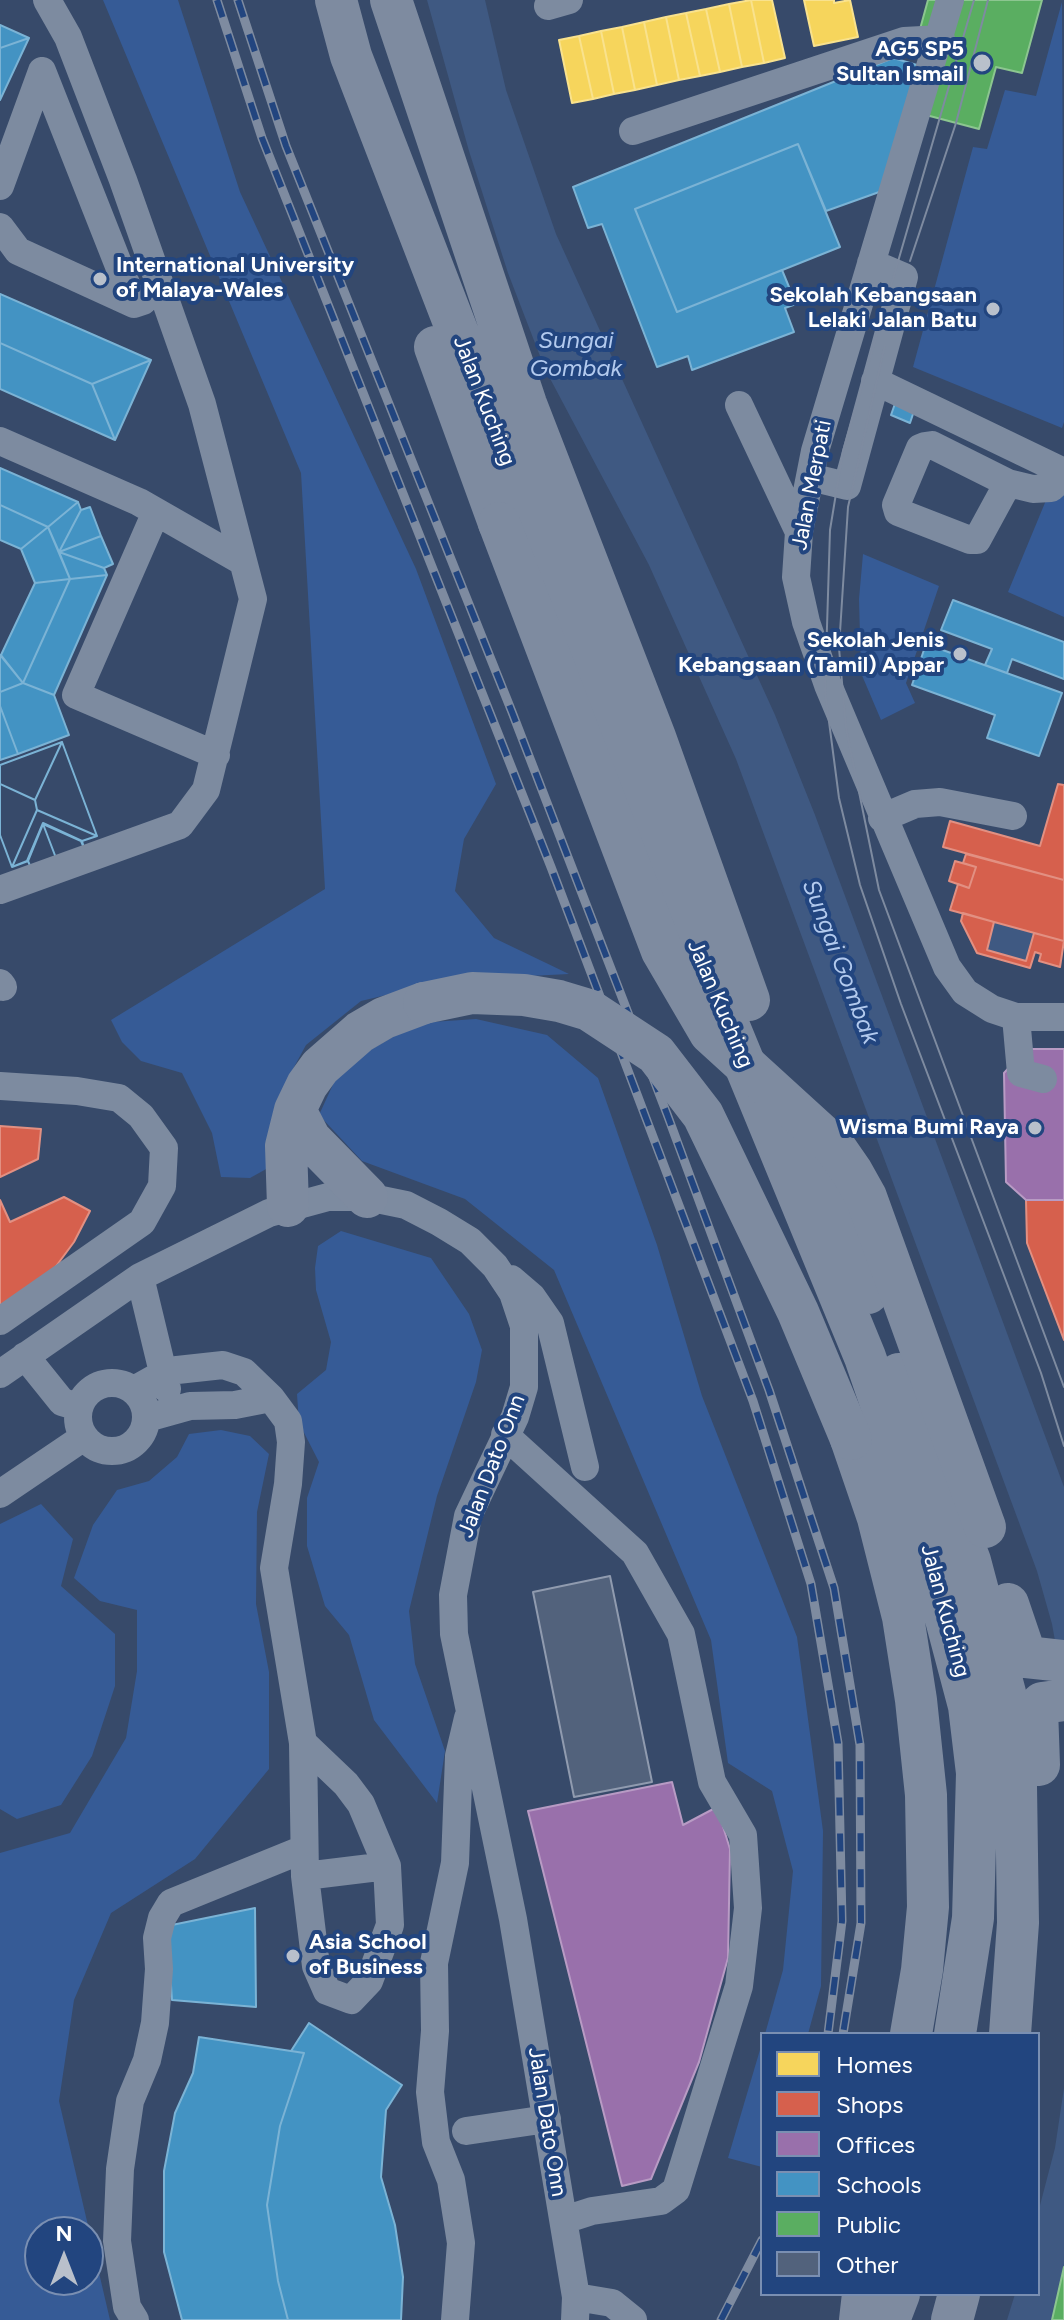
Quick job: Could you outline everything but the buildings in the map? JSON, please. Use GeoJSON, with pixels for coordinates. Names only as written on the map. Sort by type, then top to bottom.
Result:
{"type":"FeatureCollection","features":[{"type":"Feature","properties":{"kind":"highway","name":"Jalan Kuching"},"geometry":{"type":"LineString","coordinates":[[336,0],[351,56],[675,895],[865,1357],[916,1506],[969,1706],[977,1773],[973,1918],[955,2032]]}},
{"type":"Feature","properties":{"kind":"highway","name":"Jalan Kuching"},"geometry":{"type":"LineString","coordinates":[[391,0],[526,404],[655,737],[744,988],[840,1219],[970,1561],[1005,1693],[1016,1786],[1018,1923],[1010,2032]]}},
{"type":"Feature","properties":{"kind":"highway"},"geometry":{"type":"LineString","coordinates":[[389,153],[383,195],[458,417],[662,951],[681,989],[710,1033],[834,1146],[866,1197],[985,1527],[1020,1644],[1026,1657],[1054,1680],[1035,1716],[1041,1876],[1039,1954],[1030,2032]]}},
{"type":"Feature","properties":{"kind":"highway"},"geometry":{"type":"LineString","coordinates":[[288,1206],[286,1146],[295,1110],[307,1085],[338,1051],[384,1018],[424,1003],[472,993],[524,995],[589,1010],[656,1054],[703,1115],[798,1312],[851,1439],[878,1518],[903,1617],[918,1713],[926,1795],[928,1907],[911,2032]]}},
{"type":"Feature","properties":{"kind":"highway"},"geometry":{"type":"LineString","coordinates":[[295,1110],[310,1139],[367,1197]]}},
{"type":"Feature","properties":{"kind":"highway"},"geometry":{"type":"LineString","coordinates":[[860,2320],[863,2296]]}},
{"type":"Feature","properties":{"kind":"highway"},"geometry":{"type":"LineString","coordinates":[[889,2320],[898,2296]]}},
{"type":"Feature","properties":{"kind":"highway"},"geometry":{"type":"LineString","coordinates":[[952,2320],[958,2296]]}},
{"type":"Feature","properties":{"kind":"street"},"geometry":{"type":"LineString","coordinates":[[0,890],[180,825],[206,790],[253,599],[202,404],[73,51],[47,0]]}},
{"type":"Feature","properties":{"kind":"street","name":"Jalan Merpati"},"geometry":{"type":"LineString","coordinates":[[950,0],[941,39],[840,359],[810,477],[799,532],[796,577],[806,622],[882,818],[947,967],[965,992],[992,1009],[1016,1017],[1064,1017]]}},
{"type":"Feature","properties":{"kind":"street"},"geometry":{"type":"LineString","coordinates":[[633,131],[904,41],[941,39]]}},
{"type":"Feature","properties":{"kind":"street"},"geometry":{"type":"LineString","coordinates":[[0,186],[42,71],[134,304]]}},
{"type":"Feature","properties":{"kind":"street"},"geometry":{"type":"LineString","coordinates":[[0,227],[18,251],[134,304],[162,293]]}},
{"type":"Feature","properties":{"kind":"street"},"geometry":{"type":"LineString","coordinates":[[810,477],[847,486],[904,277],[871,263]]}},
{"type":"Feature","properties":{"kind":"street"},"geometry":{"type":"LineString","coordinates":[[875,381],[1064,474],[1051,488],[1033,489],[1008,483]]}},
{"type":"Feature","properties":{"kind":"street"},"geometry":{"type":"LineString","coordinates":[[739,405],[799,532]]}},
{"type":"Feature","properties":{"kind":"street"},"geometry":{"type":"LineString","coordinates":[[0,441],[156,512],[242,561]]}},
{"type":"Feature","properties":{"kind":"street"},"geometry":{"type":"LineString","coordinates":[[156,512],[76,695],[216,755]]}},
{"type":"Feature","properties":{"kind":"street"},"geometry":{"type":"LineString","coordinates":[[882,818],[915,804],[940,802],[1013,816]]}},
{"type":"Feature","properties":{"kind":"street"},"geometry":{"type":"LineString","coordinates":[[1016,1017],[1021,1073],[1043,1079]]}},
{"type":"Feature","properties":{"kind":"street"},"geometry":{"type":"LineString","coordinates":[[0,1086],[77,1091],[119,1098],[141,1116],[164,1148],[162,1186],[142,1222],[0,1321]]}},
{"type":"Feature","properties":{"kind":"street","name":"Jalan Dato Onn"},"geometry":{"type":"LineString","coordinates":[[0,1374],[140,1277],[288,1206],[328,1197],[367,1197],[406,1205],[470,1241],[495,1266],[517,1304],[524,1326],[527,1357],[524,1387],[468,1516],[453,1595],[454,1634],[513,1919],[576,2308]]}},
{"type":"Feature","properties":{"kind":"street"},"geometry":{"type":"LineString","coordinates":[[82,1261],[107,1300]]}},
{"type":"Feature","properties":{"kind":"street"},"geometry":{"type":"LineString","coordinates":[[495,1266],[532,1297],[550,1323],[585,1467]]}},
{"type":"Feature","properties":{"kind":"street"},"geometry":{"type":"LineString","coordinates":[[140,1277],[161,1375],[177,1410]]}},
{"type":"Feature","properties":{"kind":"street"},"geometry":{"type":"LineString","coordinates":[[25,1356],[62,1402],[79,1407]]}},
{"type":"Feature","properties":{"kind":"street"},"geometry":{"type":"LineString","coordinates":[[134,1390],[168,1371],[223,1365],[244,1372],[271,1398],[288,1421],[291,1442],[288,1484],[274,1568],[303,1743],[304,1862],[316,1966],[327,1991],[351,2000],[363,1992],[369,1981],[390,1925],[387,1866],[361,1804],[346,1784],[303,1743]]}},
{"type":"Feature","properties":{"kind":"street"},"geometry":{"type":"LineString","coordinates":[[102,1384],[124,1384],[134,1390],[146,1408],[147,1418],[138,1440],[118,1451],[95,1447],[84,1437],[77,1419],[79,1407],[84,1397],[102,1384]]}},
{"type":"Feature","properties":{"kind":"street"},"geometry":{"type":"LineString","coordinates":[[147,1418],[177,1410],[271,1398]]}},
{"type":"Feature","properties":{"kind":"street"},"geometry":{"type":"LineString","coordinates":[[505,1435],[635,1553],[681,1634],[712,1782],[743,1835],[748,1908],[739,1986],[676,2190],[661,2201],[592,2211],[564,2220]]}},
{"type":"Feature","properties":{"kind":"street"},"geometry":{"type":"LineString","coordinates":[[0,1494],[84,1437]]}},
{"type":"Feature","properties":{"kind":"street"},"geometry":{"type":"LineString","coordinates":[[455,2320],[461,2243],[451,2180],[436,2142],[430,2092],[435,2031],[434,1963],[455,1863],[459,1756],[470,1710]]}},
{"type":"Feature","properties":{"kind":"street"},"geometry":{"type":"LineString","coordinates":[[135,2320],[127,2307],[117,2241],[120,2169],[130,2101],[147,2060],[155,2023],[159,1969],[157,1938],[162,1918],[171,1903],[304,1862],[387,1866]]}},
{"type":"Feature","properties":{"kind":"street"},"geometry":{"type":"LineString","coordinates":[[466,2131],[547,2119]]}},
{"type":"Feature","properties":{"kind":"street"},"geometry":{"type":"LineString","coordinates":[[576,2308],[612,2303],[633,2320]]}},
{"type":"Feature","properties":{"kind":"shaded area"},"geometry":{"type":"Polygon","coordinates":[[[103,0],[178,0],[240,192],[416,569],[496,784],[464,839],[455,891],[494,938],[569,974],[449,980],[361,1001],[306,1045],[287,1080],[268,1168],[250,1178],[221,1177],[212,1133],[182,1073],[141,1061],[122,1042],[111,1020],[325,889],[301,473],[103,0]]]}},
{"type":"Feature","properties":{"kind":"shaded area"},"geometry":{"type":"Polygon","coordinates":[[[1062,2],[1062,428],[913,367],[973,147],[987,149],[1005,90],[1036,96],[1062,2]]]}},
{"type":"Feature","properties":{"kind":"shaded area"},"geometry":{"type":"Polygon","coordinates":[[[1054,481],[1064,486],[1064,617],[1008,592],[1054,481]]]}},
{"type":"Feature","properties":{"kind":"shaded area"},"geometry":{"type":"Polygon","coordinates":[[[863,554],[939,586],[906,683],[915,703],[881,720],[861,673],[859,599],[863,554]]]}},
{"type":"Feature","properties":{"kind":"shaded area"},"geometry":{"type":"Polygon","coordinates":[[[476,1019],[547,1035],[598,1078],[657,1245],[702,1396],[797,1637],[823,1831],[821,1986],[809,2032],[766,2032],[783,1970],[793,1871],[772,1791],[728,1763],[711,1640],[554,1270],[465,1199],[362,1161],[319,1115],[341,1067],[417,1023],[476,1019]]]}},
{"type":"Feature","properties":{"kind":"shaded area"},"geometry":{"type":"Polygon","coordinates":[[[341,1231],[431,1258],[469,1314],[482,1350],[476,1382],[437,1496],[409,1611],[415,1664],[445,1751],[437,1803],[374,1720],[349,1635],[325,1606],[307,1546],[307,1498],[319,1462],[299,1423],[297,1394],[326,1370],[331,1342],[316,1290],[315,1268],[318,1246],[341,1231]]]}},
{"type":"Feature","properties":{"kind":"shaded area"},"geometry":{"type":"Polygon","coordinates":[[[221,1430],[250,1436],[269,1454],[257,1512],[256,1604],[269,1672],[269,1769],[195,1859],[111,1913],[74,2000],[59,2101],[86,2216],[24,2216],[24,2296],[104,2294],[110,2320],[0,2320],[0,1853],[70,1833],[126,1738],[137,1671],[137,1610],[100,1601],[74,1578],[93,1525],[117,1490],[149,1481],[177,1457],[189,1434],[221,1430]]]}},
{"type":"Feature","properties":{"kind":"shaded area"},"geometry":{"type":"Polygon","coordinates":[[[41,1504],[73,1539],[61,1586],[115,1634],[115,1686],[92,1756],[61,1805],[17,1819],[0,1809],[0,1524],[41,1504]]]}},
{"type":"Feature","properties":{"kind":"shaded area"},"geometry":{"type":"Polygon","coordinates":[[[760,2050],[760,2166],[728,2158],[760,2050]]]}},
{"type":"Feature","properties":{"kind":"water","name":"Sungai Gombak"},"geometry":{"type":"Polygon","coordinates":[[[427,0],[485,0],[506,90],[556,234],[775,715],[815,815],[1064,1487],[1064,1691],[1052,1624],[1037,1571],[736,759],[649,565],[545,369],[508,273],[469,151],[427,0]]]}},
{"type":"Feature","properties":{"kind":"water"},"geometry":{"type":"Polygon","coordinates":[[[994,922],[1034,933],[1026,961],[987,950],[994,922]]]}},
{"type":"Feature","properties":{"kind":"water"},"geometry":{"type":"Polygon","coordinates":[[[1064,2088],[1064,2283],[1055,2320],[1007,2320],[1014,2296],[1040,2296],[1040,2205],[1055,2148],[1064,2088]]]}},
{"type":"Feature","properties":{"kind":"tram line"},"geometry":{"type":"LineString","coordinates":[[974,0],[843,451],[830,530],[825,691],[839,798],[860,885],[901,1004],[1041,1373],[1064,1446]]}},
{"type":"Feature","properties":{"kind":"tram line"},"geometry":{"type":"LineString","coordinates":[[910,261],[956,123],[988,0]]}},
{"type":"Feature","properties":{"kind":"tram line"},"geometry":{"type":"LineString","coordinates":[[885,345],[848,507],[839,648],[846,728],[879,890],[1064,1387]]}},
{"type":"Feature","properties":{"kind":"railway"},"geometry":{"type":"LineString","coordinates":[[217,0],[262,138],[551,867],[753,1401],[811,1584],[838,1743],[842,1921],[828,2032]]}},
{"type":"Feature","properties":{"kind":"railway"},"geometry":{"type":"LineString","coordinates":[[238,0],[286,146],[512,712],[667,1114],[769,1390],[834,1588],[860,1745],[861,1923],[843,2032]]}},
{"type":"Feature","properties":{"kind":"railway"},"geometry":{"type":"LineString","coordinates":[[721,2320],[760,2244]]}},
{"type":"Feature","properties":{"kind":"place","name":"AG5 SP5 Sultan Ismail"},"geometry":{"type":"Point","coordinates":[982,63]}},
{"type":"Feature","properties":{"kind":"place","name":"International University of Malaya-Wales"},"geometry":{"type":"Point","coordinates":[100,279]}},
{"type":"Feature","properties":{"kind":"place","name":"Sekolah Kebangsaan Lelaki Jalan Batu"},"geometry":{"type":"Point","coordinates":[993,309]}},
{"type":"Feature","properties":{"kind":"place","name":"Sekolah Jenis Kebangsaan (Tamil) Appar"},"geometry":{"type":"Point","coordinates":[960,654]}},
{"type":"Feature","properties":{"kind":"place","name":"Wisma Bumi Raya"},"geometry":{"type":"Point","coordinates":[1035,1128]}},
{"type":"Feature","properties":{"kind":"place","name":"Asia School of Business"},"geometry":{"type":"Point","coordinates":[293,1956]}}]}
